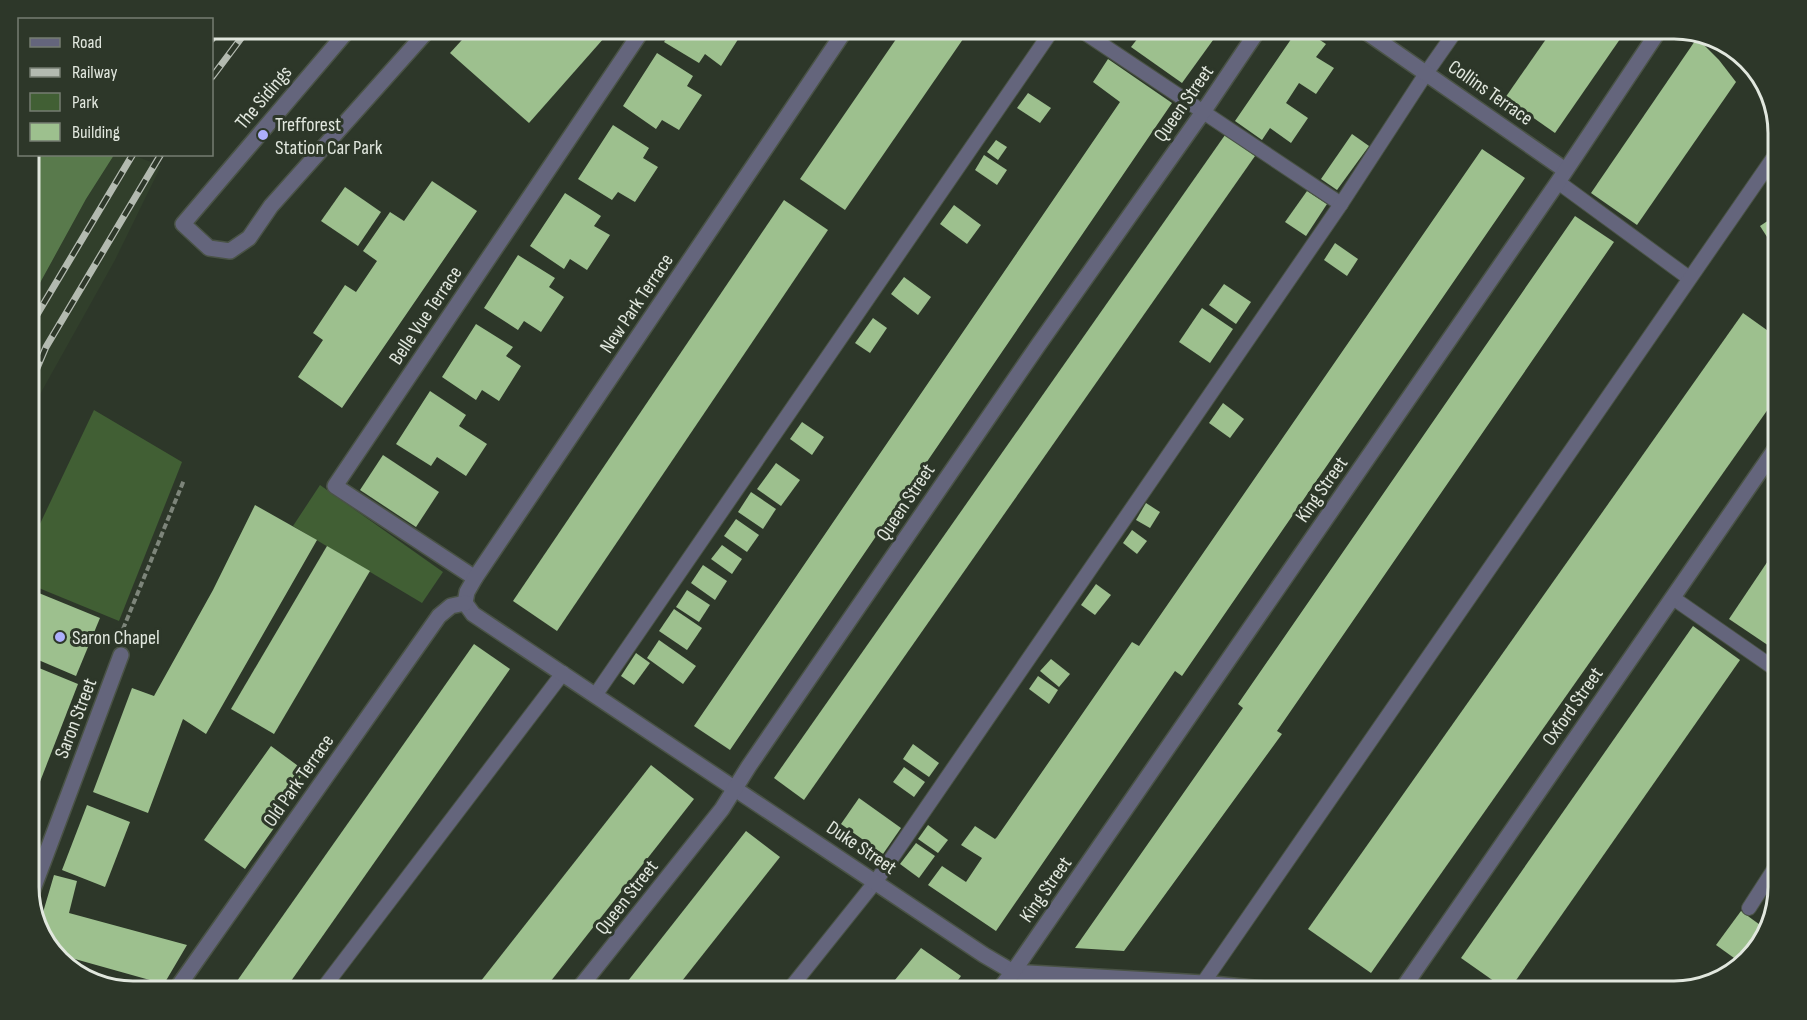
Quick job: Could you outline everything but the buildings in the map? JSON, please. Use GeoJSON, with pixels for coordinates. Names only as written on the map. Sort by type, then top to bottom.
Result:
{"type":"FeatureCollection","features":[{"type":"Feature","properties":{"kind":"street","name":"The Sidings"},"geometry":{"type":"LineString","coordinates":[[340,39],[183,224],[210,248],[230,251],[249,238],[271,206],[419,39]]}},
{"type":"Feature","properties":{"kind":"street","name":"Belle Vue Terrace"},"geometry":{"type":"LineString","coordinates":[[475,578],[335,486],[636,39]]}},
{"type":"Feature","properties":{"kind":"street","name":"New Park Terrace"},"geometry":{"type":"LineString","coordinates":[[465,603],[467,592],[475,578],[839,39]]}},
{"type":"Feature","properties":{"kind":"street","name":"Queen Street"},"geometry":{"type":"LineString","coordinates":[[586,981],[722,809],[1032,354],[1203,112],[1252,39]]}},
{"type":"Feature","properties":{"kind":"street","name":"Collins Terrace"},"geometry":{"type":"LineString","coordinates":[[1378,39],[1427,72],[1562,176]]}},
{"type":"Feature","properties":{"kind":"street","name":"King Street"},"geometry":{"type":"LineString","coordinates":[[1006,981],[1562,176],[1653,39]]}},
{"type":"Feature","properties":{"kind":"street","name":"Oxford Street"},"geometry":{"type":"LineString","coordinates":[[1409,981],[1768,460]]}},
{"type":"Feature","properties":{"kind":"street","name":"Duke Street"},"geometry":{"type":"LineString","coordinates":[[465,603],[473,614],[984,955],[1013,972],[1168,981]]}},
{"type":"Feature","properties":{"kind":"street","name":"Old Park Terrace"},"geometry":{"type":"LineString","coordinates":[[182,981],[439,616],[451,606],[465,603]]}},
{"type":"Feature","properties":{"kind":"street","name":"Saron Street"},"geometry":{"type":"LineString","coordinates":[[39,873],[121,655]]}},
{"type":"Feature","properties":{"kind":"lane"},"geometry":{"type":"LineString","coordinates":[[596,694],[1045,39]]}},
{"type":"Feature","properties":{"kind":"lane"},"geometry":{"type":"LineString","coordinates":[[1095,39],[1341,204]]}},
{"type":"Feature","properties":{"kind":"lane"},"geometry":{"type":"LineString","coordinates":[[797,981],[876,881],[1341,204],[1450,39]]}},
{"type":"Feature","properties":{"kind":"lane"},"geometry":{"type":"LineString","coordinates":[[1204,981],[1768,166]]}},
{"type":"Feature","properties":{"kind":"lane"},"geometry":{"type":"LineString","coordinates":[[1562,176],[1689,278]]}},
{"type":"Feature","properties":{"kind":"lane"},"geometry":{"type":"LineString","coordinates":[[1673,598],[1768,664]]}},
{"type":"Feature","properties":{"kind":"lane"},"geometry":{"type":"LineString","coordinates":[[329,981],[563,673]]}},
{"type":"Feature","properties":{"kind":"lane"},"geometry":{"type":"LineString","coordinates":[[1749,908],[1768,880]]}},
{"type":"Feature","properties":{"kind":"path"},"geometry":{"type":"LineString","coordinates":[[121,655],[120,635],[184,480]]}},
{"type":"Feature","properties":{"kind":"shaded area"},"geometry":{"type":"Polygon","coordinates":[[[113,156],[136,156],[161,166],[115,260],[39,396],[39,285],[86,199],[113,156]]]}},
{"type":"Feature","properties":{"kind":"green space"},"geometry":{"type":"Polygon","coordinates":[[[39,156],[113,156],[86,199],[39,285],[39,156]]]}},
{"type":"Feature","properties":{"kind":"green space"},"geometry":{"type":"Polygon","coordinates":[[[94,410],[182,462],[119,621],[39,588],[39,526],[94,410]]]}},
{"type":"Feature","properties":{"kind":"green space"},"geometry":{"type":"Polygon","coordinates":[[[320,485],[443,572],[422,603],[293,526],[320,485]]]}},
{"type":"Feature","properties":{"kind":"railway"},"geometry":{"type":"LineString","coordinates":[[213,76],[240,39]]}},
{"type":"Feature","properties":{"kind":"railway"},"geometry":{"type":"LineString","coordinates":[[39,311],[132,156]]}},
{"type":"Feature","properties":{"kind":"railway"},"geometry":{"type":"LineString","coordinates":[[39,363],[46,347],[160,156]]}},
{"type":"Feature","properties":{"kind":"place","name":"Trefforest Station Car Park"},"geometry":{"type":"Point","coordinates":[263,135]}},
{"type":"Feature","properties":{"kind":"place","name":"Saron Chapel"},"geometry":{"type":"Point","coordinates":[60,637]}}]}
